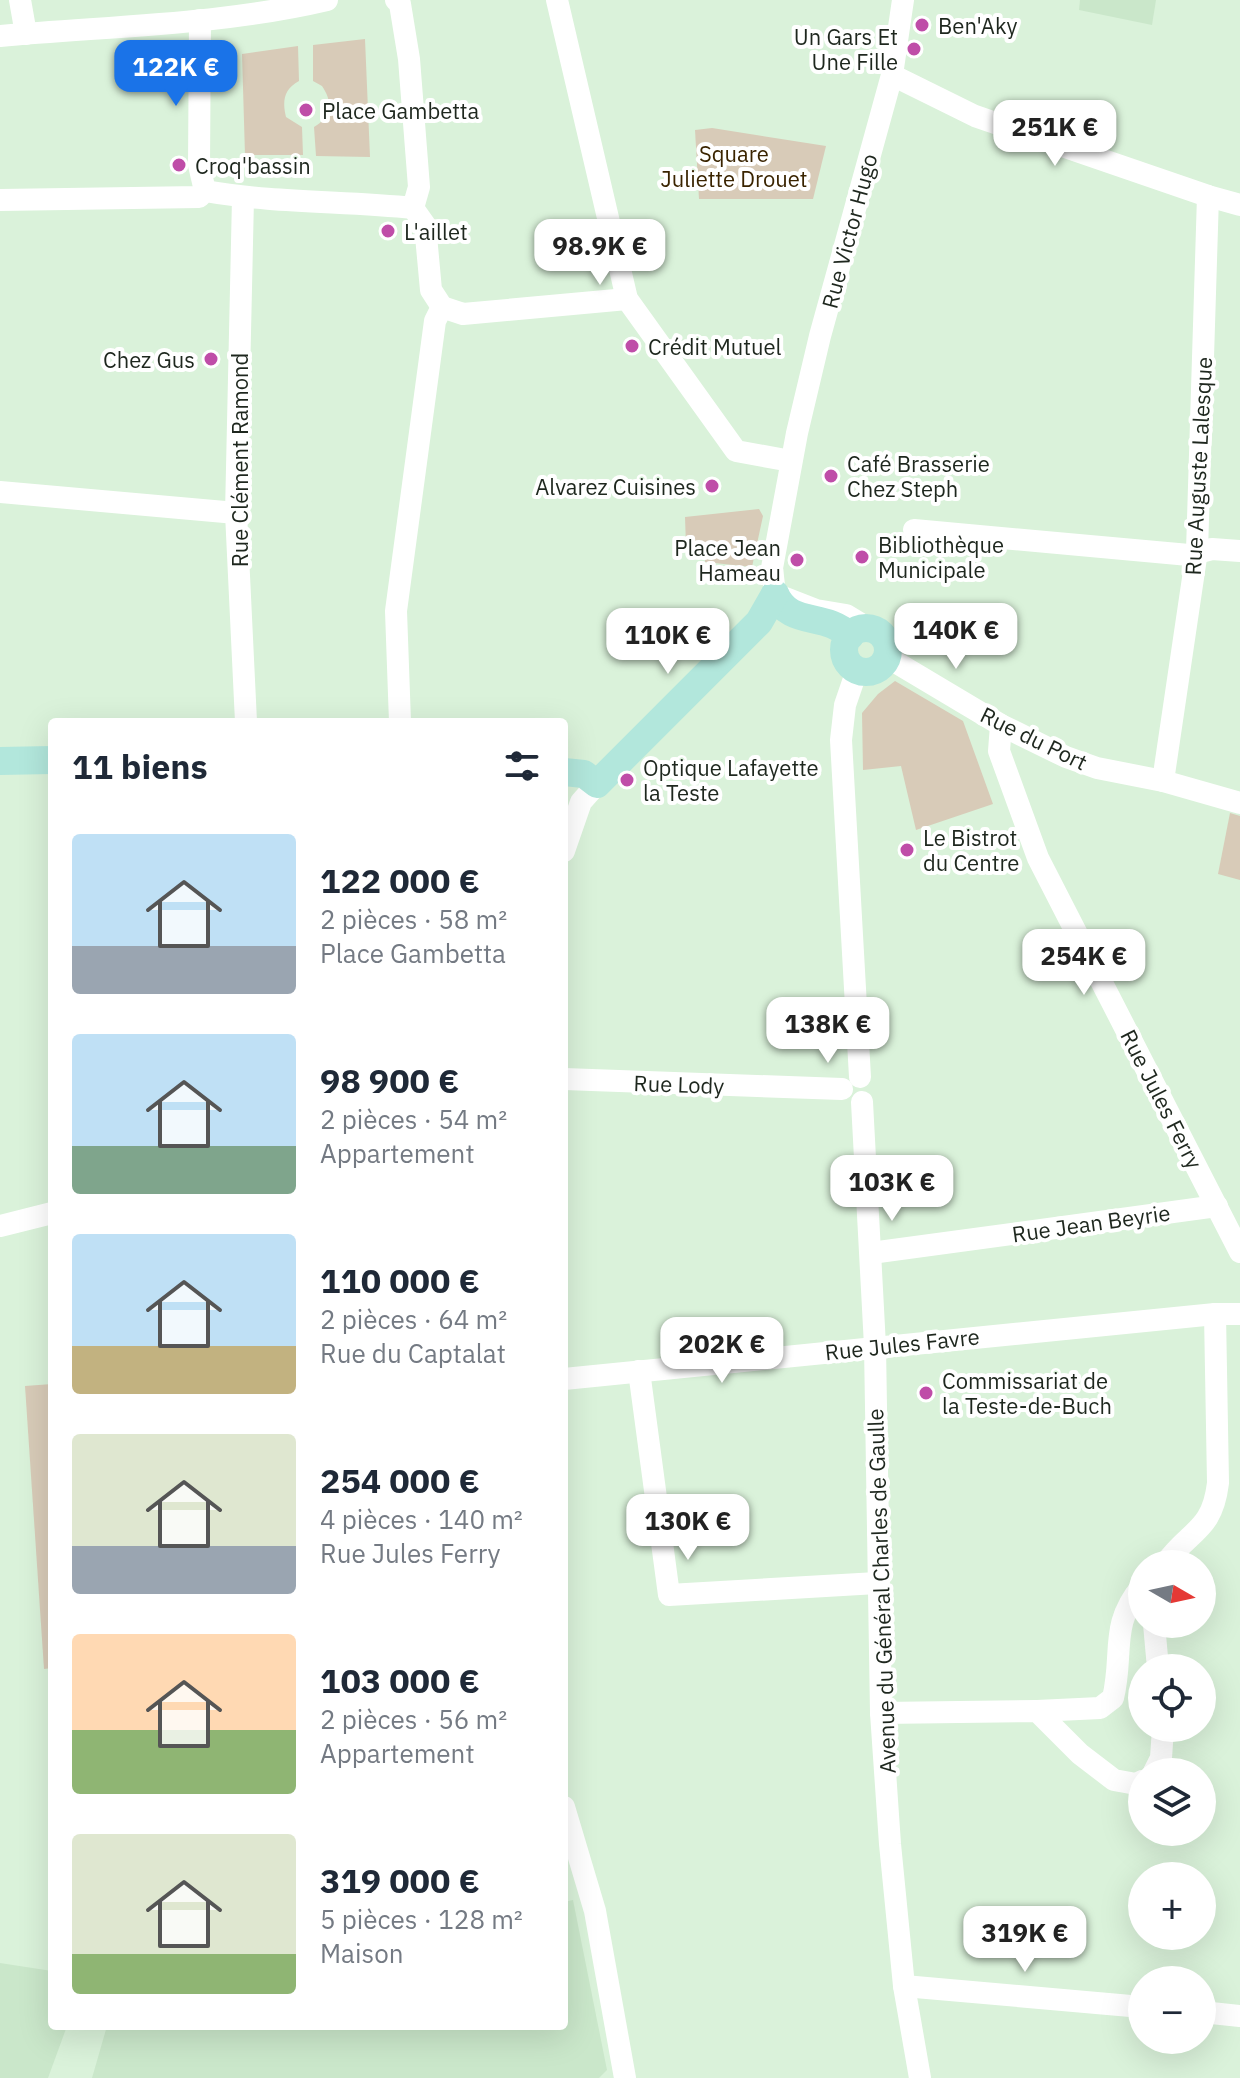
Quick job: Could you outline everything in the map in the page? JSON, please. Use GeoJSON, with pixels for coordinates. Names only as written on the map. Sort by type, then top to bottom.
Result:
{"type":"FeatureCollection","features":[{"type":"Feature","properties":{"kind":"main road"},"geometry":{"type":"LineString","coordinates":[[775,594],[781,608],[790,613],[884,638],[887,657],[871,671],[857,670],[845,655],[846,641],[859,632]]}},
{"type":"Feature","properties":{"kind":"main road"},"geometry":{"type":"LineString","coordinates":[[568,772],[584,774],[597,784],[759,622],[775,594]]}},
{"type":"Feature","properties":{"kind":"main road"},"geometry":{"type":"LineString","coordinates":[[0,761],[48,760]]}},
{"type":"Feature","properties":{"kind":"street"},"geometry":{"type":"LineString","coordinates":[[20,0],[26,34]]}},
{"type":"Feature","properties":{"kind":"street"},"geometry":{"type":"LineString","coordinates":[[396,0],[400,4],[411,73],[419,187],[413,208]]}},
{"type":"Feature","properties":{"kind":"street"},"geometry":{"type":"LineString","coordinates":[[557,0],[627,299],[736,451],[791,461],[772,568],[775,594]]}},
{"type":"Feature","properties":{"kind":"street","name":"Rue Victor Hugo"},"geometry":{"type":"LineString","coordinates":[[791,461],[820,336],[892,75],[903,0]]}},
{"type":"Feature","properties":{"kind":"street"},"geometry":{"type":"LineString","coordinates":[[0,36],[200,20],[299,8],[317,1]]}},
{"type":"Feature","properties":{"kind":"street"},"geometry":{"type":"LineString","coordinates":[[200,20],[199,165],[205,191]]}},
{"type":"Feature","properties":{"kind":"street"},"geometry":{"type":"LineString","coordinates":[[892,75],[975,116],[1240,205]]}},
{"type":"Feature","properties":{"kind":"street"},"geometry":{"type":"LineString","coordinates":[[205,191],[243,198],[322,200],[413,208],[425,225],[431,290],[442,307],[463,314],[627,299]]}},
{"type":"Feature","properties":{"kind":"street"},"geometry":{"type":"LineString","coordinates":[[0,200],[199,197],[205,191]]}},
{"type":"Feature","properties":{"kind":"street","name":"Rue Auguste Lalesque"},"geometry":{"type":"LineString","coordinates":[[1163,781],[1197,551],[1208,196]]}},
{"type":"Feature","properties":{"kind":"street","name":"Rue Clément Ramond"},"geometry":{"type":"LineString","coordinates":[[243,198],[236,513],[246,718]]}},
{"type":"Feature","properties":{"kind":"street"},"geometry":{"type":"LineString","coordinates":[[400,718],[396,611],[435,321],[442,307]]}},
{"type":"Feature","properties":{"kind":"street"},"geometry":{"type":"LineString","coordinates":[[0,492],[236,513]]}},
{"type":"Feature","properties":{"kind":"street"},"geometry":{"type":"LineString","coordinates":[[914,530],[1189,555],[1212,549],[1240,551]]}},
{"type":"Feature","properties":{"kind":"street","name":"Rue du Port"},"geometry":{"type":"LineString","coordinates":[[887,657],[1001,725],[1066,757],[1097,768],[1163,781],[1240,803]]}},
{"type":"Feature","properties":{"kind":"street"},"geometry":{"type":"LineString","coordinates":[[851,1083],[841,740],[845,705],[857,670]]}},
{"type":"Feature","properties":{"kind":"street","name":"Rue Jules Ferry"},"geometry":{"type":"LineString","coordinates":[[1001,725],[999,751],[1038,858],[1240,1252]]}},
{"type":"Feature","properties":{"kind":"street"},"geometry":{"type":"LineString","coordinates":[[568,839],[581,802],[597,784]]}},
{"type":"Feature","properties":{"kind":"street","name":"Rue Lody"},"geometry":{"type":"LineString","coordinates":[[568,1079],[851,1083]]}},
{"type":"Feature","properties":{"kind":"street","name":"Avenue du Général Charles de Gaulle"},"geometry":{"type":"LineString","coordinates":[[851,1083],[843,1095],[848,1101],[862,1102],[871,1253],[881,1713],[890,1844],[904,1986],[920,2078]]}},
{"type":"Feature","properties":{"kind":"street","name":"Rue Jean Beyrie"},"geometry":{"type":"LineString","coordinates":[[871,1253],[1217,1206]]}},
{"type":"Feature","properties":{"kind":"street"},"geometry":{"type":"LineString","coordinates":[[0,1226],[48,1214]]}},
{"type":"Feature","properties":{"kind":"street"},"geometry":{"type":"LineString","coordinates":[[1178,1550],[1208,1520],[1216,1502],[1215,1314]]}},
{"type":"Feature","properties":{"kind":"street","name":"Rue Jules Favre"},"geometry":{"type":"LineString","coordinates":[[568,1379],[875,1346],[1240,1314]]}},
{"type":"Feature","properties":{"kind":"street"},"geometry":{"type":"LineString","coordinates":[[639,1371],[669,1595],[877,1583]]}},
{"type":"Feature","properties":{"kind":"street"},"geometry":{"type":"LineString","coordinates":[[881,1713],[1100,1708],[1113,1698],[1118,1677],[1119,1626],[1128,1603]]}},
{"type":"Feature","properties":{"kind":"street"},"geometry":{"type":"LineString","coordinates":[[1037,1711],[1080,1754],[1114,1780],[1128,1783]]}},
{"type":"Feature","properties":{"kind":"street"},"geometry":{"type":"LineString","coordinates":[[568,1820],[595,1911],[625,2078]]}},
{"type":"Feature","properties":{"kind":"street"},"geometry":{"type":"LineString","coordinates":[[904,1986],[1128,2006]]}},
{"type":"Feature","properties":{"kind":"street"},"geometry":{"type":"LineString","coordinates":[[1216,2013],[1240,2016]]}},
{"type":"Feature","properties":{"kind":"shaded area"},"geometry":{"type":"Polygon","coordinates":[[[1080,0],[1156,0],[1152,25],[1079,10],[1080,0]]]}},
{"type":"Feature","properties":{"kind":"shaded area"},"geometry":{"type":"Polygon","coordinates":[[[573,1900],[607,2070],[599,2078],[92,2078],[106,2030],[568,2030],[568,1901],[573,1900]]]}},
{"type":"Feature","properties":{"kind":"shaded area"},"geometry":{"type":"Polygon","coordinates":[[[0,1963],[48,1970],[48,2030],[66,2030],[48,2078],[0,2078],[0,1963]]]}},
{"type":"Feature","properties":{"kind":"green space"},"geometry":{"type":"Polygon","coordinates":[[[365,39],[370,157],[316,156],[314,127],[324,119],[329,103],[322,86],[313,81],[313,45],[365,39]]]}},
{"type":"Feature","properties":{"kind":"green space"},"geometry":{"type":"Polygon","coordinates":[[[298,46],[299,81],[287,92],[284,106],[286,117],[302,127],[303,155],[245,155],[242,54],[298,46]]]}},
{"type":"Feature","properties":{"kind":"green space","name":"Square Juliette Drouet"},"geometry":{"type":"Polygon","coordinates":[[[712,128],[826,146],[813,199],[699,199],[695,130],[712,128]]]}},
{"type":"Feature","properties":{"kind":"green space"},"geometry":{"type":"Polygon","coordinates":[[[759,509],[763,516],[752,567],[705,562],[705,547],[686,546],[685,517],[759,509]]]}},
{"type":"Feature","properties":{"kind":"green space"},"geometry":{"type":"Polygon","coordinates":[[[895,681],[963,721],[993,804],[916,830],[901,766],[863,770],[862,713],[878,694],[895,681]]]}},
{"type":"Feature","properties":{"kind":"green space"},"geometry":{"type":"Polygon","coordinates":[[[1230,813],[1240,816],[1240,880],[1218,874],[1230,813]]]}},
{"type":"Feature","properties":{"kind":"green space"},"geometry":{"type":"Polygon","coordinates":[[[48,1384],[48,1668],[44,1669],[25,1386],[48,1384]]]}},
{"type":"Feature","properties":{"kind":"place","name":"Ben'Aky"},"geometry":{"type":"Point","coordinates":[922,25]}},
{"type":"Feature","properties":{"kind":"place","name":"Un Gars Et Une Fille"},"geometry":{"type":"Point","coordinates":[914,49]}},
{"type":"Feature","properties":{"kind":"place","name":"Place Gambetta"},"geometry":{"type":"Point","coordinates":[306,110]}},
{"type":"Feature","properties":{"kind":"place","name":"Croq'bassin"},"geometry":{"type":"Point","coordinates":[179,165]}},
{"type":"Feature","properties":{"kind":"place","name":"L'aillet"},"geometry":{"type":"Point","coordinates":[388,231]}},
{"type":"Feature","properties":{"kind":"place","name":"Crédit Mutuel"},"geometry":{"type":"Point","coordinates":[632,346]}},
{"type":"Feature","properties":{"kind":"place","name":"Chez Gus"},"geometry":{"type":"Point","coordinates":[211,359]}},
{"type":"Feature","properties":{"kind":"place","name":"Café Brasserie Chez Steph"},"geometry":{"type":"Point","coordinates":[831,476]}},
{"type":"Feature","properties":{"kind":"place","name":"Alvarez Cuisines"},"geometry":{"type":"Point","coordinates":[712,486]}},
{"type":"Feature","properties":{"kind":"place","name":"Bibliothèque Municipale"},"geometry":{"type":"Point","coordinates":[862,557]}},
{"type":"Feature","properties":{"kind":"place","name":"Place Jean Hameau"},"geometry":{"type":"Point","coordinates":[797,560]}},
{"type":"Feature","properties":{"kind":"place","name":"Optique Lafayette la Teste"},"geometry":{"type":"Point","coordinates":[627,780]}},
{"type":"Feature","properties":{"kind":"place","name":"Le Bistrot du Centre"},"geometry":{"type":"Point","coordinates":[907,850]}},
{"type":"Feature","properties":{"kind":"place","name":"Commissariat de la Teste-de-Buch"},"geometry":{"type":"Point","coordinates":[926,1393]}}]}
